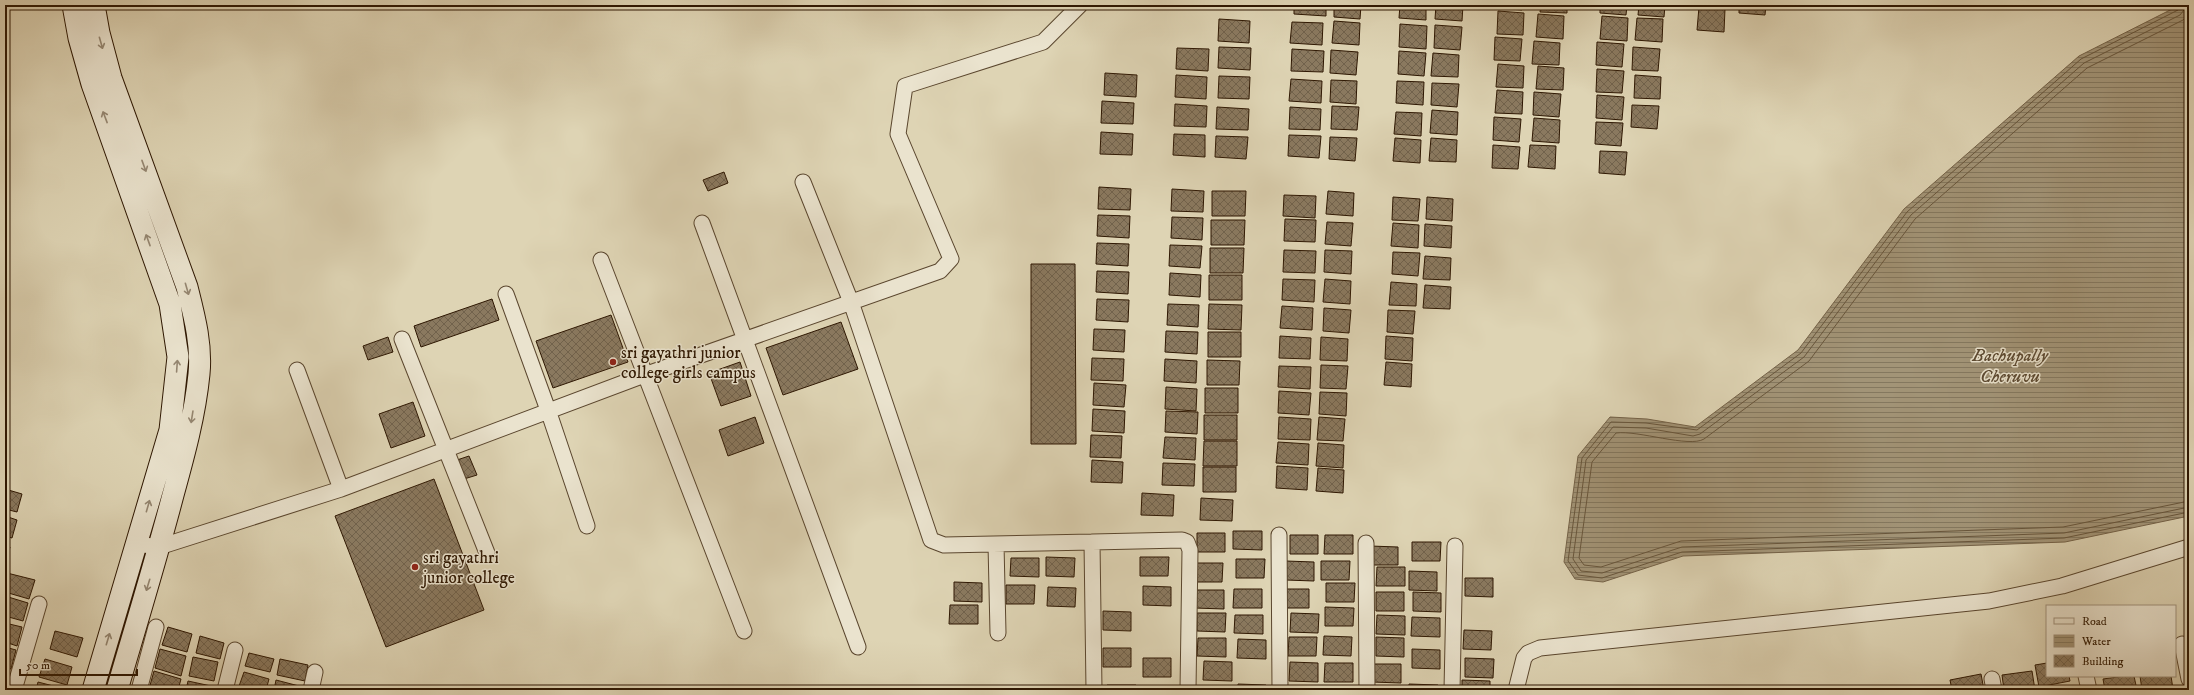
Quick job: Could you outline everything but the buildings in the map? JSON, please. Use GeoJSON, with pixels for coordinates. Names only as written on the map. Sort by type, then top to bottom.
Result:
{"type":"FeatureCollection","features":[{"type":"Feature","properties":{"kind":"street"},"geometry":{"type":"LineString","coordinates":[[73,5],[79,38],[92,84],[170,304],[176,335],[178,357],[170,430],[93,690]]}},
{"type":"Feature","properties":{"kind":"street"},"geometry":{"type":"LineString","coordinates":[[94,5],[99,33],[111,78],[187,287],[196,322],[199,373],[189,435],[160,547],[117,690]]}},
{"type":"Feature","properties":{"kind":"street"},"geometry":{"type":"LineString","coordinates":[[137,544],[160,547],[341,489],[646,374],[940,271],[950,259],[898,134],[905,86],[1043,42],[1080,5]]}},
{"type":"Feature","properties":{"kind":"street"},"geometry":{"type":"LineString","coordinates":[[803,182],[851,302],[931,540],[944,545],[1182,540],[1187,542],[1190,550],[1188,690]]}},
{"type":"Feature","properties":{"kind":"street"},"geometry":{"type":"LineString","coordinates":[[702,223],[746,339],[858,647]]}},
{"type":"Feature","properties":{"kind":"street"},"geometry":{"type":"LineString","coordinates":[[601,260],[744,631]]}},
{"type":"Feature","properties":{"kind":"street"},"geometry":{"type":"LineString","coordinates":[[506,294],[548,410],[587,526]]}},
{"type":"Feature","properties":{"kind":"street"},"geometry":{"type":"LineString","coordinates":[[402,339],[487,552]]}},
{"type":"Feature","properties":{"kind":"street"},"geometry":{"type":"LineString","coordinates":[[297,370],[341,489]]}},
{"type":"Feature","properties":{"kind":"street"},"geometry":{"type":"LineString","coordinates":[[1279,535],[1280,690]]}},
{"type":"Feature","properties":{"kind":"street"},"geometry":{"type":"LineString","coordinates":[[1092,542],[1094,690]]}},
{"type":"Feature","properties":{"kind":"street"},"geometry":{"type":"LineString","coordinates":[[1366,543],[1367,690]]}},
{"type":"Feature","properties":{"kind":"street"},"geometry":{"type":"LineString","coordinates":[[996,544],[998,633]]}},
{"type":"Feature","properties":{"kind":"street"},"geometry":{"type":"LineString","coordinates":[[1452,690],[1455,546]]}},
{"type":"Feature","properties":{"kind":"street"},"geometry":{"type":"LineString","coordinates":[[1516,690],[1524,658],[1528,653],[1540,648],[1989,601],[2062,586],[2189,547]]}},
{"type":"Feature","properties":{"kind":"street"},"geometry":{"type":"LineString","coordinates":[[14,690],[39,604]]}},
{"type":"Feature","properties":{"kind":"street"},"geometry":{"type":"LineString","coordinates":[[138,690],[156,627]]}},
{"type":"Feature","properties":{"kind":"street"},"geometry":{"type":"LineString","coordinates":[[2182,644],[2189,679]]}},
{"type":"Feature","properties":{"kind":"street"},"geometry":{"type":"LineString","coordinates":[[225,690],[235,650]]}},
{"type":"Feature","properties":{"kind":"street"},"geometry":{"type":"LineString","coordinates":[[311,690],[315,672]]}},
{"type":"Feature","properties":{"kind":"street"},"geometry":{"type":"LineString","coordinates":[[2086,677],[2089,690]]}},
{"type":"Feature","properties":{"kind":"water","name":"Bachupally Cheruvu"},"geometry":{"type":"Polygon","coordinates":[[[2180,5],[2189,5],[2189,516],[2065,542],[1683,556],[1603,582],[1575,579],[1564,562],[1578,456],[1610,417],[1647,419],[1695,427],[1798,350],[1904,209],[2079,56],[2180,5]]]}},
{"type":"Feature","properties":{"kind":"place","name":"sri gayathri junior college girls campus"},"geometry":{"type":"Point","coordinates":[613,362]}},
{"type":"Feature","properties":{"kind":"place","name":"sri gayathri junior college"},"geometry":{"type":"Point","coordinates":[415,567]}}]}
